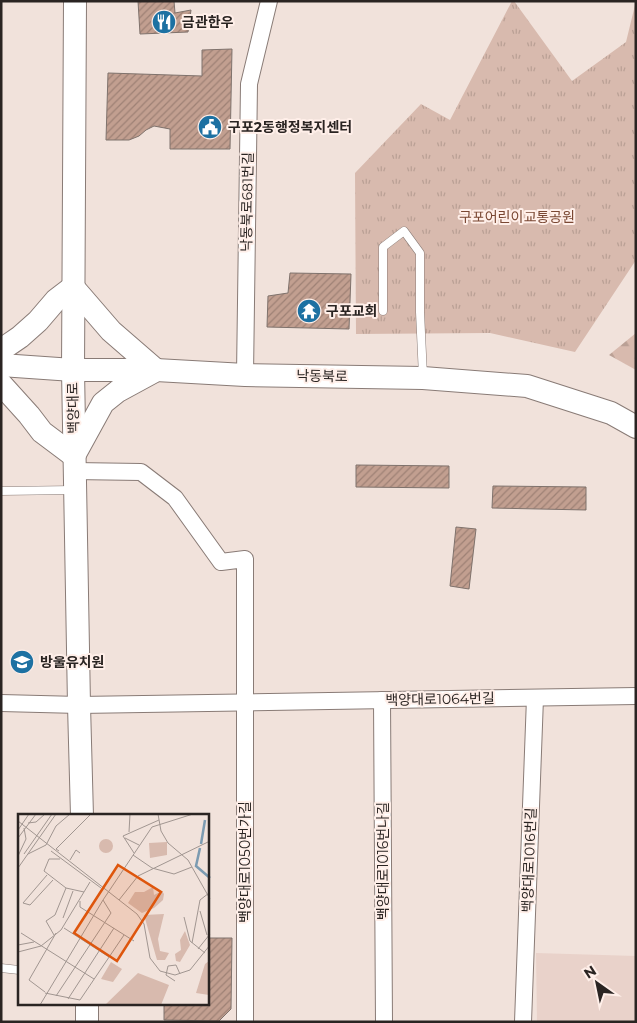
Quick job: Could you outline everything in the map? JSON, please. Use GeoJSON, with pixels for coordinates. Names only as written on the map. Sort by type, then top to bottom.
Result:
{"type":"FeatureCollection","features":[{"type":"Feature","properties":{"kind":"main road","name":"백양대로"},"geometry":{"type":"LineString","coordinates":[[74,1],[74,287],[72,370],[82,814]]}},
{"type":"Feature","properties":{"kind":"main road"},"geometry":{"type":"LineString","coordinates":[[1,350],[20,337],[38,321],[56,300],[74,287],[111,331],[156,370],[118,391],[103,403],[74,472],[29,415],[1,384]]}},
{"type":"Feature","properties":{"kind":"main road","name":"낙동북로"},"geometry":{"type":"LineString","coordinates":[[1,365],[72,370],[156,370],[245,375],[423,378],[527,386],[611,413],[636,427]]}},
{"type":"Feature","properties":{"kind":"main road"},"geometry":{"type":"LineString","coordinates":[[87,1006],[87,1022]]}},
{"type":"Feature","properties":{"kind":"street","name":"낙동북로681번길"},"geometry":{"type":"LineString","coordinates":[[245,375],[249,84],[269,1]]}},
{"type":"Feature","properties":{"kind":"street"},"geometry":{"type":"LineString","coordinates":[[74,472],[141,472],[174,498],[221,562],[245,559],[245,702]]}},
{"type":"Feature","properties":{"kind":"street","name":"백양대로1064번길"},"geometry":{"type":"LineString","coordinates":[[1,703],[79,705],[636,696]]}},
{"type":"Feature","properties":{"kind":"street","name":"백양대로1016번길"},"geometry":{"type":"LineString","coordinates":[[523,1022],[535,698]]}},
{"type":"Feature","properties":{"kind":"street","name":"백양대로1016번나길"},"geometry":{"type":"LineString","coordinates":[[382,700],[384,1022]]}},
{"type":"Feature","properties":{"kind":"street","name":"백양대로1050번가길"},"geometry":{"type":"LineString","coordinates":[[245,702],[245,1022]]}},
{"type":"Feature","properties":{"kind":"lane"},"geometry":{"type":"LineString","coordinates":[[383,311],[383,247],[404,231],[420,253],[423,378]]}},
{"type":"Feature","properties":{"kind":"lane"},"geometry":{"type":"LineString","coordinates":[[1,491],[74,472]]}},
{"type":"Feature","properties":{"kind":"lane"},"geometry":{"type":"LineString","coordinates":[[1,968],[18,970]]}},
{"type":"Feature","properties":{"kind":"shaded area"},"geometry":{"type":"Polygon","coordinates":[[[536,953],[636,956],[636,1022],[537,1022],[536,953]]]}},
{"type":"Feature","properties":{"kind":"green space","name":"구포어린이교통공원"},"geometry":{"type":"Polygon","coordinates":[[[512,1],[514,1],[572,81],[626,42],[636,1],[636,260],[575,352],[490,333],[356,334],[355,173],[421,104],[450,120],[512,1]]]}},
{"type":"Feature","properties":{"kind":"green space"},"geometry":{"type":"Polygon","coordinates":[[[636,333],[636,370],[609,355],[636,333]]]}},
{"type":"Feature","properties":{"kind":"building","name":"금관한우"},"geometry":{"type":"Polygon","coordinates":[[[138,1],[174,1],[175,13],[191,10],[188,32],[140,34],[138,1]]]}},
{"type":"Feature","properties":{"kind":"building"},"geometry":{"type":"Polygon","coordinates":[[[232,49],[230,149],[170,149],[170,129],[154,126],[129,140],[106,140],[108,73],[202,76],[202,50],[232,49]]]}},
{"type":"Feature","properties":{"kind":"building","name":"구포교회"},"geometry":{"type":"Polygon","coordinates":[[[290,273],[351,274],[349,329],[267,327],[268,296],[288,293],[290,273]]]}},
{"type":"Feature","properties":{"kind":"building"},"geometry":{"type":"Polygon","coordinates":[[[356,465],[449,466],[449,488],[356,487],[356,465]]]}},
{"type":"Feature","properties":{"kind":"building"},"geometry":{"type":"Polygon","coordinates":[[[493,486],[586,487],[586,510],[492,508],[493,486]]]}},
{"type":"Feature","properties":{"kind":"building"},"geometry":{"type":"Polygon","coordinates":[[[456,527],[476,529],[469,589],[450,586],[456,527]]]}},
{"type":"Feature","properties":{"kind":"building"},"geometry":{"type":"Polygon","coordinates":[[[209,938],[232,938],[231,1009],[219,1021],[164,1020],[164,1006],[209,1006],[209,938]]]}},
{"type":"Feature","properties":{"kind":"place","name":"금관한우"},"geometry":{"type":"Point","coordinates":[164,22]}},
{"type":"Feature","properties":{"kind":"place","name":"구포2동행정복지센터"},"geometry":{"type":"Point","coordinates":[210,127]}},
{"type":"Feature","properties":{"kind":"place","name":"구포교회"},"geometry":{"type":"Point","coordinates":[309,311]}},
{"type":"Feature","properties":{"kind":"place","name":"방울유치원"},"geometry":{"type":"Point","coordinates":[22,662]}}]}
